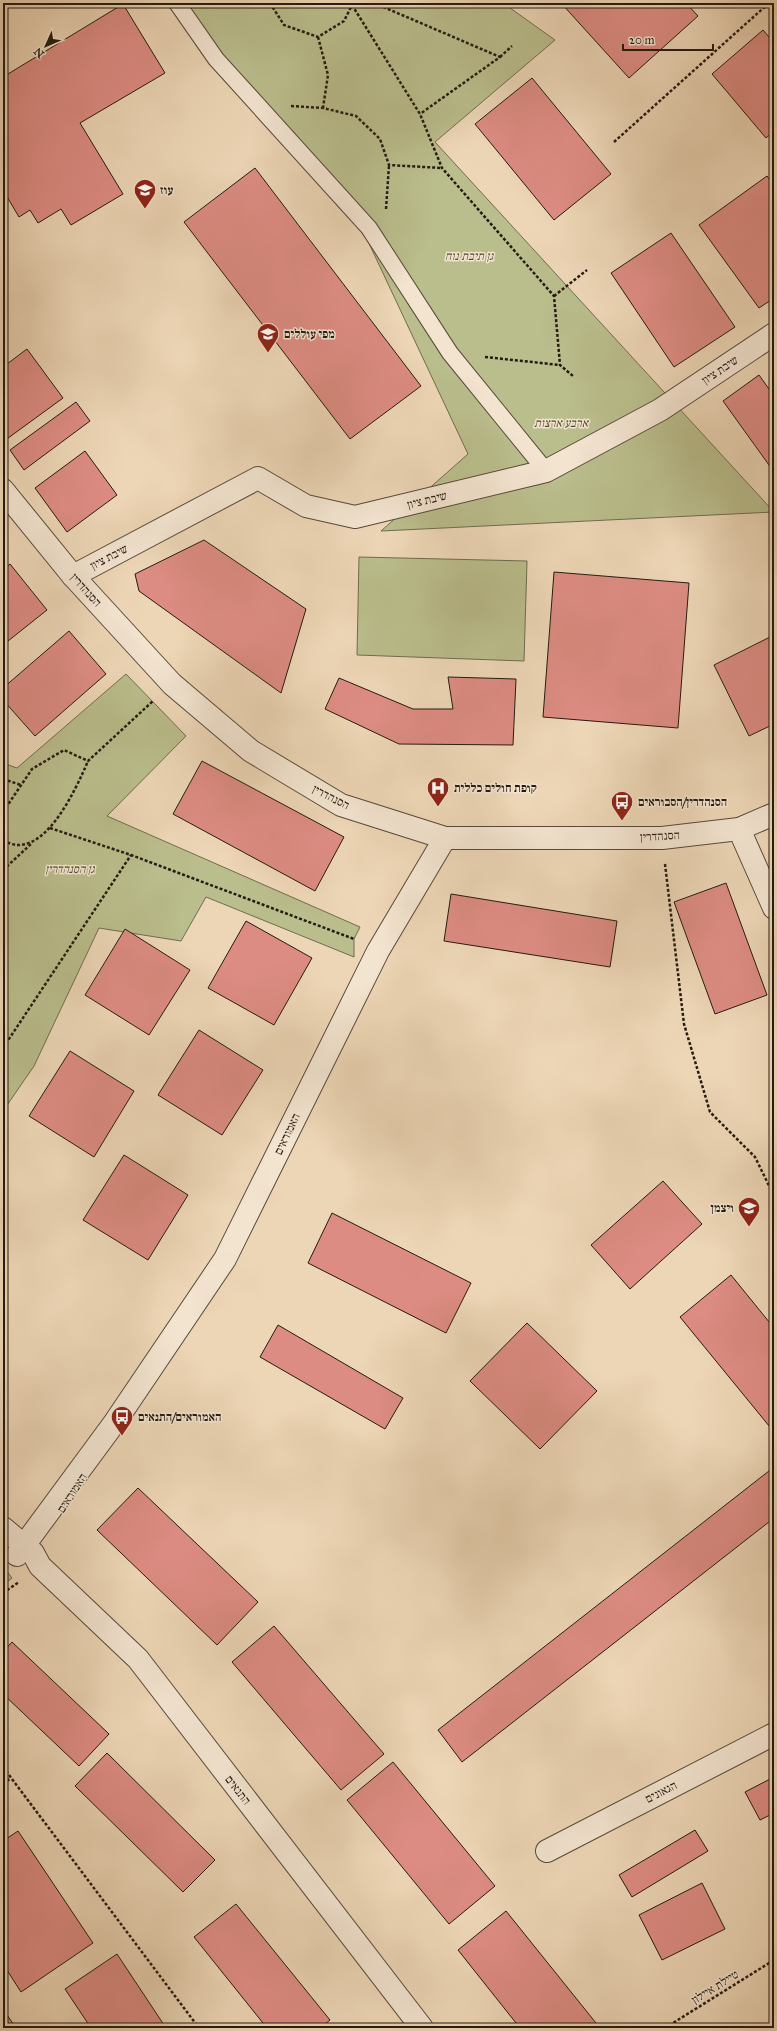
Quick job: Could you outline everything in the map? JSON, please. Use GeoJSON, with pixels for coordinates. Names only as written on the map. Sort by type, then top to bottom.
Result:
{"type":"FeatureCollection","features":[{"type":"Feature","properties":{"kind":"street","name":"שיבת ציון"},"geometry":{"type":"LineString","coordinates":[[73,576],[258,478],[306,506],[355,517],[546,471],[660,410],[774,334]]}},
{"type":"Feature","properties":{"kind":"street","name":"הסנהדרין"},"geometry":{"type":"LineString","coordinates":[[3,490],[73,576],[172,684],[251,751],[341,805],[445,838],[662,838],[739,829],[774,814]]}},
{"type":"Feature","properties":{"kind":"street"},"geometry":{"type":"LineString","coordinates":[[739,829],[774,908]]}},
{"type":"Feature","properties":{"kind":"street","name":"האמוראים"},"geometry":{"type":"LineString","coordinates":[[24,1554],[92,1462],[115,1422],[226,1259],[378,951],[445,838]]}},
{"type":"Feature","properties":{"kind":"street","name":"התנאים"},"geometry":{"type":"LineString","coordinates":[[3,1528],[24,1554],[138,1659],[422,2028]]}},
{"type":"Feature","properties":{"kind":"street","name":"הגאונים"},"geometry":{"type":"LineString","coordinates":[[547,1851],[774,1734]]}},
{"type":"Feature","properties":{"kind":"lane"},"geometry":{"type":"LineString","coordinates":[[177,3],[216,59],[369,228],[450,353],[546,471]]}},
{"type":"Feature","properties":{"kind":"path"},"geometry":{"type":"LineString","coordinates":[[270,3],[284,25],[318,37]]}},
{"type":"Feature","properties":{"kind":"path"},"geometry":{"type":"LineString","coordinates":[[374,3],[500,57]]}},
{"type":"Feature","properties":{"kind":"path"},"geometry":{"type":"LineString","coordinates":[[614,142],[769,3]]}},
{"type":"Feature","properties":{"kind":"path"},"geometry":{"type":"LineString","coordinates":[[353,4],[420,114],[442,168],[554,296],[560,365]]}},
{"type":"Feature","properties":{"kind":"path"},"geometry":{"type":"LineString","coordinates":[[318,37],[344,21],[353,4]]}},
{"type":"Feature","properties":{"kind":"path"},"geometry":{"type":"LineString","coordinates":[[318,37],[328,75],[323,108]]}},
{"type":"Feature","properties":{"kind":"path"},"geometry":{"type":"LineString","coordinates":[[420,114],[500,57],[512,46]]}},
{"type":"Feature","properties":{"kind":"path"},"geometry":{"type":"LineString","coordinates":[[294,105],[323,108],[356,116],[380,139],[389,166],[386,212]]}},
{"type":"Feature","properties":{"kind":"path"},"geometry":{"type":"LineString","coordinates":[[389,166],[442,168]]}},
{"type":"Feature","properties":{"kind":"path"},"geometry":{"type":"LineString","coordinates":[[554,296],[587,270]]}},
{"type":"Feature","properties":{"kind":"path"},"geometry":{"type":"LineString","coordinates":[[450,353],[560,365],[573,376]]}},
{"type":"Feature","properties":{"kind":"path"},"geometry":{"type":"LineString","coordinates":[[3,870],[50,828],[76,789],[88,761],[146,707]]}},
{"type":"Feature","properties":{"kind":"path"},"geometry":{"type":"LineString","coordinates":[[3,812],[32,769],[64,750],[88,761]]}},
{"type":"Feature","properties":{"kind":"path"},"geometry":{"type":"LineString","coordinates":[[3,779],[21,785]]}},
{"type":"Feature","properties":{"kind":"path"},"geometry":{"type":"LineString","coordinates":[[50,828],[131,855],[354,939],[378,951]]}},
{"type":"Feature","properties":{"kind":"path"},"geometry":{"type":"LineString","coordinates":[[662,838],[684,1024],[710,1112],[755,1157],[774,1196]]}},
{"type":"Feature","properties":{"kind":"path"},"geometry":{"type":"LineString","coordinates":[[3,840],[11,846],[31,844]]}},
{"type":"Feature","properties":{"kind":"path"},"geometry":{"type":"LineString","coordinates":[[3,1048],[131,855]]}},
{"type":"Feature","properties":{"kind":"path"},"geometry":{"type":"LineString","coordinates":[[3,1767],[199,2028]]}},
{"type":"Feature","properties":{"kind":"path"},"geometry":{"type":"LineString","coordinates":[[3,1784],[11,1778]]}},
{"type":"Feature","properties":{"kind":"path","name":"טיילת איילון"},"geometry":{"type":"LineString","coordinates":[[665,2028],[774,1960]]}},
{"type":"Feature","properties":{"kind":"green space","name":"ארבע ארצות"},"geometry":{"type":"Polygon","coordinates":[[[176,3],[503,3],[555,40],[435,142],[774,512],[381,531],[468,454],[366,237],[176,3]]]}},
{"type":"Feature","properties":{"kind":"green space"},"geometry":{"type":"Polygon","coordinates":[[[359,557],[527,561],[524,661],[357,655],[359,557]]]}},
{"type":"Feature","properties":{"kind":"green space","name":"גן הסנהדרין"},"geometry":{"type":"Polygon","coordinates":[[[126,674],[186,736],[107,816],[360,927],[354,939],[354,957],[206,897],[181,941],[99,928],[34,1066],[3,1111],[3,763],[17,768],[126,674]]]}},
{"type":"Feature","properties":{"kind":"green space"},"geometry":{"type":"Polygon","coordinates":[[[3,1566],[12,1578],[3,1585],[3,1566]]]}},
{"type":"Feature","properties":{"kind":"building"},"geometry":{"type":"Polygon","coordinates":[[[561,3],[686,3],[698,16],[629,78],[561,3]]]}},
{"type":"Feature","properties":{"kind":"building"},"geometry":{"type":"Polygon","coordinates":[[[123,4],[165,73],[80,123],[123,194],[71,225],[61,209],[38,223],[30,210],[19,217],[3,190],[3,77],[123,4]]]}},
{"type":"Feature","properties":{"kind":"building"},"geometry":{"type":"Polygon","coordinates":[[[763,30],[774,43],[774,131],[766,138],[712,74],[763,30]]]}},
{"type":"Feature","properties":{"kind":"building"},"geometry":{"type":"Polygon","coordinates":[[[532,78],[611,174],[554,220],[475,124],[532,78]]]}},
{"type":"Feature","properties":{"kind":"building"},"geometry":{"type":"Polygon","coordinates":[[[255,168],[421,386],[350,439],[184,222],[255,168]]]}},
{"type":"Feature","properties":{"kind":"building"},"geometry":{"type":"Polygon","coordinates":[[[767,176],[774,186],[774,298],[759,308],[699,225],[767,176]]]}},
{"type":"Feature","properties":{"kind":"building"},"geometry":{"type":"Polygon","coordinates":[[[671,233],[735,327],[674,367],[611,273],[671,233]]]}},
{"type":"Feature","properties":{"kind":"building"},"geometry":{"type":"Polygon","coordinates":[[[27,349],[63,398],[4,441],[3,367],[27,349]]]}},
{"type":"Feature","properties":{"kind":"building"},"geometry":{"type":"Polygon","coordinates":[[[759,375],[774,396],[774,472],[723,401],[759,375]]]}},
{"type":"Feature","properties":{"kind":"building"},"geometry":{"type":"Polygon","coordinates":[[[76,402],[90,421],[24,470],[10,450],[76,402]]]}},
{"type":"Feature","properties":{"kind":"building"},"geometry":{"type":"Polygon","coordinates":[[[85,451],[117,495],[67,532],[35,488],[85,451]]]}},
{"type":"Feature","properties":{"kind":"building"},"geometry":{"type":"Polygon","coordinates":[[[204,540],[306,609],[281,693],[139,591],[135,574],[204,540]]]}},
{"type":"Feature","properties":{"kind":"building"},"geometry":{"type":"Polygon","coordinates":[[[10,564],[47,610],[3,645],[3,570],[10,564]]]}},
{"type":"Feature","properties":{"kind":"building"},"geometry":{"type":"Polygon","coordinates":[[[554,572],[689,583],[678,728],[543,717],[554,572]]]}},
{"type":"Feature","properties":{"kind":"building"},"geometry":{"type":"Polygon","coordinates":[[[69,631],[106,674],[35,736],[3,700],[3,688],[69,631]]]}},
{"type":"Feature","properties":{"kind":"building"},"geometry":{"type":"Polygon","coordinates":[[[774,635],[774,724],[749,736],[714,665],[774,635]]]}},
{"type":"Feature","properties":{"kind":"building"},"geometry":{"type":"Polygon","coordinates":[[[448,677],[516,679],[513,745],[399,744],[325,709],[339,678],[413,709],[453,709],[448,677]]]}},
{"type":"Feature","properties":{"kind":"building"},"geometry":{"type":"Polygon","coordinates":[[[202,761],[344,837],[315,891],[173,814],[202,761]]]}},
{"type":"Feature","properties":{"kind":"building"},"geometry":{"type":"Polygon","coordinates":[[[726,883],[767,995],[715,1014],[674,902],[726,883]]]}},
{"type":"Feature","properties":{"kind":"building"},"geometry":{"type":"Polygon","coordinates":[[[451,894],[617,921],[610,967],[444,941],[451,894]]]}},
{"type":"Feature","properties":{"kind":"building"},"geometry":{"type":"Polygon","coordinates":[[[246,921],[312,958],[274,1025],[208,988],[246,921]]]}},
{"type":"Feature","properties":{"kind":"building"},"geometry":{"type":"Polygon","coordinates":[[[125,929],[190,970],[149,1035],[85,995],[125,929]]]}},
{"type":"Feature","properties":{"kind":"building"},"geometry":{"type":"Polygon","coordinates":[[[199,1030],[263,1070],[222,1135],[158,1095],[199,1030]]]}},
{"type":"Feature","properties":{"kind":"building"},"geometry":{"type":"Polygon","coordinates":[[[70,1051],[134,1091],[94,1157],[29,1116],[70,1051]]]}},
{"type":"Feature","properties":{"kind":"building"},"geometry":{"type":"Polygon","coordinates":[[[124,1155],[188,1195],[148,1260],[83,1220],[124,1155]]]}},
{"type":"Feature","properties":{"kind":"building"},"geometry":{"type":"Polygon","coordinates":[[[663,1181],[702,1224],[630,1289],[591,1245],[663,1181]]]}},
{"type":"Feature","properties":{"kind":"building"},"geometry":{"type":"Polygon","coordinates":[[[332,1213],[471,1283],[446,1333],[308,1263],[332,1213]]]}},
{"type":"Feature","properties":{"kind":"building"},"geometry":{"type":"Polygon","coordinates":[[[731,1275],[774,1328],[774,1432],[680,1317],[731,1275]]]}},
{"type":"Feature","properties":{"kind":"building"},"geometry":{"type":"Polygon","coordinates":[[[527,1323],[597,1391],[540,1449],[470,1381],[527,1323]]]}},
{"type":"Feature","properties":{"kind":"building"},"geometry":{"type":"Polygon","coordinates":[[[278,1325],[403,1398],[385,1429],[260,1357],[278,1325]]]}},
{"type":"Feature","properties":{"kind":"building"},"geometry":{"type":"Polygon","coordinates":[[[774,1467],[774,1518],[462,1762],[438,1730],[774,1467]]]}},
{"type":"Feature","properties":{"kind":"building"},"geometry":{"type":"Polygon","coordinates":[[[138,1488],[258,1602],[217,1645],[97,1530],[138,1488]]]}},
{"type":"Feature","properties":{"kind":"building"},"geometry":{"type":"Polygon","coordinates":[[[274,1626],[384,1754],[341,1790],[232,1662],[274,1626]]]}},
{"type":"Feature","properties":{"kind":"building"},"geometry":{"type":"Polygon","coordinates":[[[12,1642],[109,1734],[79,1766],[3,1694],[3,1652],[12,1642]]]}},
{"type":"Feature","properties":{"kind":"building"},"geometry":{"type":"Polygon","coordinates":[[[107,1753],[215,1860],[183,1892],[75,1786],[107,1753]]]}},
{"type":"Feature","properties":{"kind":"building"},"geometry":{"type":"Polygon","coordinates":[[[393,1762],[495,1886],[449,1924],[347,1800],[393,1762]]]}},
{"type":"Feature","properties":{"kind":"building"},"geometry":{"type":"Polygon","coordinates":[[[774,1777],[774,1813],[760,1820],[745,1792],[774,1777]]]}},
{"type":"Feature","properties":{"kind":"building"},"geometry":{"type":"Polygon","coordinates":[[[695,1830],[708,1851],[632,1897],[619,1875],[695,1830]]]}},
{"type":"Feature","properties":{"kind":"building"},"geometry":{"type":"Polygon","coordinates":[[[18,1831],[93,1943],[21,1992],[3,1964],[3,1841],[18,1831]]]}},
{"type":"Feature","properties":{"kind":"building"},"geometry":{"type":"Polygon","coordinates":[[[702,1883],[725,1929],[662,1960],[639,1915],[702,1883]]]}},
{"type":"Feature","properties":{"kind":"building"},"geometry":{"type":"Polygon","coordinates":[[[236,1904],[330,2020],[320,2028],[267,2028],[194,1937],[236,1904]]]}},
{"type":"Feature","properties":{"kind":"building"},"geometry":{"type":"Polygon","coordinates":[[[506,1911],[600,2028],[520,2028],[458,1950],[506,1911]]]}},
{"type":"Feature","properties":{"kind":"building"},"geometry":{"type":"Polygon","coordinates":[[[117,1954],[166,2028],[91,2028],[65,1989],[117,1954]]]}},
{"type":"Feature","properties":{"kind":"building"},"geometry":{"type":"Polygon","coordinates":[[[3,2009],[16,2028],[3,2028],[3,2009]]]}},
{"type":"Feature","properties":{"kind":"place","name":"עוז"},"geometry":{"type":"Point","coordinates":[145,210]}},
{"type":"Feature","properties":{"kind":"place","name":"מפי עוללים"},"geometry":{"type":"Point","coordinates":[268,354]}},
{"type":"Feature","properties":{"kind":"place","name":"קופת חולים כללית"},"geometry":{"type":"Point","coordinates":[438,808]}},
{"type":"Feature","properties":{"kind":"place","name":"הסנהדרין/הסבוראים"},"geometry":{"type":"Point","coordinates":[622,822]}},
{"type":"Feature","properties":{"kind":"place","name":"ויצמן"},"geometry":{"type":"Point","coordinates":[749,1228]}},
{"type":"Feature","properties":{"kind":"place","name":"האמוראים/התנאים"},"geometry":{"type":"Point","coordinates":[122,1436]}},
{"type":"Feature","properties":{"kind":"park label","name":"גן תיבת נוח"},"geometry":{"type":"Point","coordinates":[469,256]}}]}
